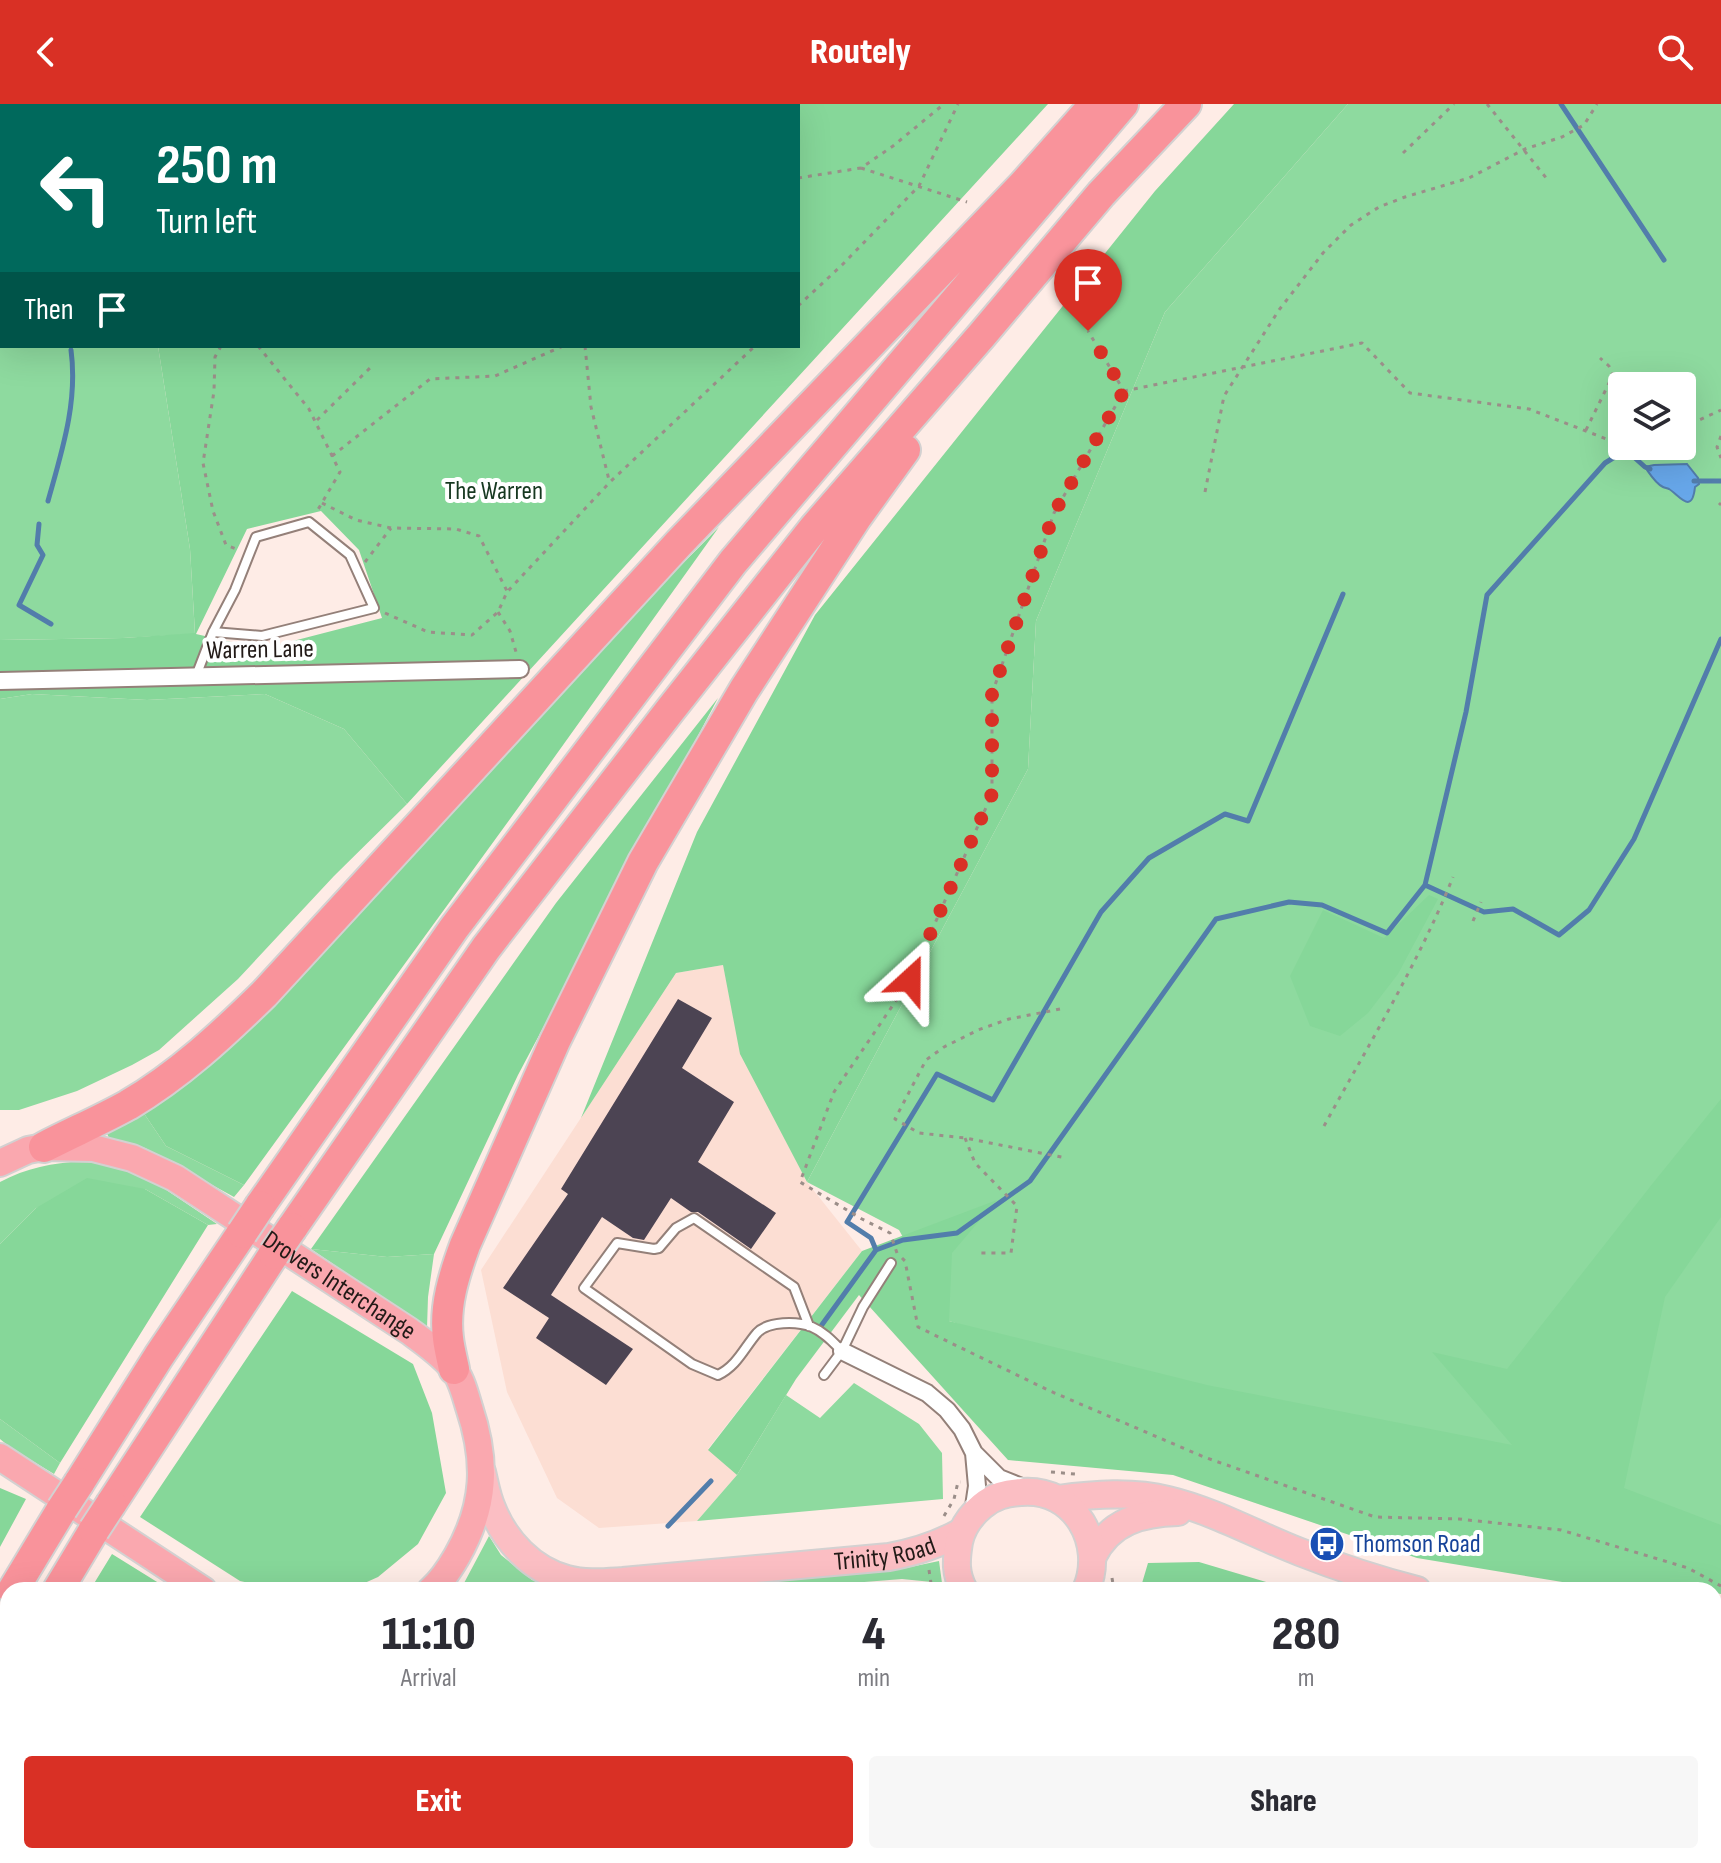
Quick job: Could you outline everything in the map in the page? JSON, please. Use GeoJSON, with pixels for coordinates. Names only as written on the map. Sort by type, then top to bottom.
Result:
{"type":"FeatureCollection","features":[{"type":"Feature","properties":{"kind":"highway"},"geometry":{"type":"LineString","coordinates":[[0,1148],[36,1148],[127,1105],[192,1060],[255,1003],[679,543],[1023,185],[1095,104]]}},
{"type":"Feature","properties":{"kind":"highway"},"geometry":{"type":"LineString","coordinates":[[18,1582],[159,1356],[454,928],[733,562],[1123,104]]}},
{"type":"Feature","properties":{"kind":"highway"},"geometry":{"type":"LineString","coordinates":[[63,1582],[274,1254],[486,948],[814,528],[1101,194],[1186,104]]}},
{"type":"Feature","properties":{"kind":"highway"},"geometry":{"type":"LineString","coordinates":[[454,1369],[447,1313],[453,1277],[555,1041],[643,862],[744,690],[856,518],[982,335]]}},
{"type":"Feature","properties":{"kind":"highway","name":"Drovers Interchange"},"geometry":{"type":"LineString","coordinates":[[0,1163],[36,1148],[93,1148],[132,1158],[175,1178],[432,1348],[454,1369],[472,1417],[482,1472],[477,1512],[469,1535],[439,1582]]}},
{"type":"Feature","properties":{"kind":"highway"},"geometry":{"type":"LineString","coordinates":[[0,1457],[191,1582]]}},
{"type":"Feature","properties":{"kind":"main road","name":"Trinity Road"},"geometry":{"type":"LineString","coordinates":[[482,1472],[491,1507],[515,1547],[545,1570],[567,1579],[623,1581],[889,1557],[939,1544],[967,1523],[989,1500],[1005,1493],[1033,1491],[1058,1499],[1078,1516],[1088,1533],[1092,1578]]}},
{"type":"Feature","properties":{"kind":"main road","name":"Trinity Road"},"geometry":{"type":"LineString","coordinates":[[1058,1499],[1090,1495],[1166,1499],[1206,1511],[1299,1552],[1386,1582]]}},
{"type":"Feature","properties":{"kind":"main road","name":"Trinity Road"},"geometry":{"type":"LineString","coordinates":[[1092,1578],[1101,1541],[1112,1530],[1129,1521],[1158,1513],[1206,1511]]}},
{"type":"Feature","properties":{"kind":"main road","name":"Trinity Road"},"geometry":{"type":"LineString","coordinates":[[960,1582],[956,1560],[967,1523]]}},
{"type":"Feature","properties":{"kind":"street","name":"Warren Lane"},"geometry":{"type":"LineString","coordinates":[[0,681],[520,669]]}},
{"type":"Feature","properties":{"kind":"street"},"geometry":{"type":"LineString","coordinates":[[842,1351],[927,1393],[947,1410],[962,1429],[974,1453],[999,1478],[1033,1491]]}},
{"type":"Feature","properties":{"kind":"street"},"geometry":{"type":"LineString","coordinates":[[967,1523],[977,1486],[974,1453]]}},
{"type":"Feature","properties":{"kind":"lane"},"geometry":{"type":"LineString","coordinates":[[196,676],[213,632],[235,590],[256,537],[309,522],[350,555],[374,608],[262,636],[213,632]]}},
{"type":"Feature","properties":{"kind":"lane"},"geometry":{"type":"LineString","coordinates":[[809,1326],[794,1287],[694,1218],[676,1228],[659,1248],[617,1243],[584,1288],[692,1364],[718,1375],[728,1370],[760,1330],[776,1323],[809,1326],[828,1337],[842,1351]]}},
{"type":"Feature","properties":{"kind":"lane"},"geometry":{"type":"LineString","coordinates":[[824,1375],[842,1351],[863,1307],[891,1263]]}},
{"type":"Feature","properties":{"kind":"path"},"geometry":{"type":"LineString","coordinates":[[800,178],[861,168],[944,104]]}},
{"type":"Feature","properties":{"kind":"path"},"geometry":{"type":"LineString","coordinates":[[800,304],[919,186],[958,104]]}},
{"type":"Feature","properties":{"kind":"path"},"geometry":{"type":"LineString","coordinates":[[1403,153],[1454,104]]}},
{"type":"Feature","properties":{"kind":"path"},"geometry":{"type":"LineString","coordinates":[[1487,104],[1547,179]]}},
{"type":"Feature","properties":{"kind":"path"},"geometry":{"type":"LineString","coordinates":[[1205,492],[1224,396],[1279,310],[1323,253],[1351,225],[1379,207],[1469,178],[1525,149],[1575,131],[1584,125],[1597,104]]}},
{"type":"Feature","properties":{"kind":"path"},"geometry":{"type":"LineString","coordinates":[[861,168],[967,202]]}},
{"type":"Feature","properties":{"kind":"path"},"geometry":{"type":"LineString","coordinates":[[1088,331],[1124,391]]}},
{"type":"Feature","properties":{"kind":"path"},"geometry":{"type":"LineString","coordinates":[[1608,440],[1529,409],[1410,393],[1362,343],[1124,391],[1054,513],[992,694],[992,794],[910,980],[834,1092],[800,1182],[890,1233],[896,1251],[905,1261],[918,1327],[1050,1391],[1204,1457],[1375,1517],[1459,1519],[1561,1530],[1688,1568],[1714,1582]]}},
{"type":"Feature","properties":{"kind":"path"},"geometry":{"type":"LineString","coordinates":[[220,348],[215,357],[214,391],[203,463],[213,511],[226,545],[250,554]]}},
{"type":"Feature","properties":{"kind":"path"},"geometry":{"type":"LineString","coordinates":[[260,348],[309,409],[340,472],[309,522]]}},
{"type":"Feature","properties":{"kind":"path"},"geometry":{"type":"LineString","coordinates":[[332,456],[430,379],[495,376],[558,348]]}},
{"type":"Feature","properties":{"kind":"path"},"geometry":{"type":"LineString","coordinates":[[585,348],[591,407],[610,482]]}},
{"type":"Feature","properties":{"kind":"path"},"geometry":{"type":"LineString","coordinates":[[374,608],[428,632],[472,635],[498,612],[507,592],[610,482],[753,348]]}},
{"type":"Feature","properties":{"kind":"path"},"geometry":{"type":"LineString","coordinates":[[1586,432],[1613,375],[1600,358]]}},
{"type":"Feature","properties":{"kind":"path"},"geometry":{"type":"LineString","coordinates":[[316,422],[371,367]]}},
{"type":"Feature","properties":{"kind":"path"},"geometry":{"type":"LineString","coordinates":[[1696,422],[1721,410]]}},
{"type":"Feature","properties":{"kind":"path"},"geometry":{"type":"LineString","coordinates":[[1721,436],[1717,447],[1721,458]]}},
{"type":"Feature","properties":{"kind":"path"},"geometry":{"type":"LineString","coordinates":[[322,503],[356,520],[391,528],[456,529],[479,536],[507,592]]}},
{"type":"Feature","properties":{"kind":"path"},"geometry":{"type":"LineString","coordinates":[[357,571],[391,528]]}},
{"type":"Feature","properties":{"kind":"path"},"geometry":{"type":"LineString","coordinates":[[498,612],[510,631],[520,669]]}},
{"type":"Feature","properties":{"kind":"path"},"geometry":{"type":"LineString","coordinates":[[1324,1126],[1412,967],[1453,877]]}},
{"type":"Feature","properties":{"kind":"path"},"geometry":{"type":"LineString","coordinates":[[1473,920],[1481,902]]}},
{"type":"Feature","properties":{"kind":"path"},"geometry":{"type":"LineString","coordinates":[[1059,1009],[1009,1019],[944,1047],[926,1060],[895,1119],[919,1133],[965,1138],[1063,1157]]}},
{"type":"Feature","properties":{"kind":"path"},"geometry":{"type":"LineString","coordinates":[[965,1138],[975,1163],[1017,1206],[1011,1253],[981,1253]]}},
{"type":"Feature","properties":{"kind":"shaded area"},"geometry":{"type":"Polygon","coordinates":[[[723,965],[741,1054],[807,1182],[862,1251],[708,1449],[737,1475],[697,1521],[599,1528],[557,1498],[507,1392],[481,1270],[676,973],[723,965]]]}},
{"type":"Feature","properties":{"kind":"green space","name":"The Warren"},"geometry":{"type":"Polygon","coordinates":[[[800,104],[1048,104],[407,804],[344,729],[265,694],[147,700],[32,694],[0,699],[0,640],[123,638],[195,633],[190,549],[158,348],[800,348],[800,104]],[[321,511],[247,529],[196,634],[262,649],[382,618],[359,550],[321,511]]]}},
{"type":"Feature","properties":{"kind":"green space"},"geometry":{"type":"Polygon","coordinates":[[[1234,104],[1348,104],[1165,312],[1036,621],[1028,769],[807,1182],[740,1054],[723,965],[676,973],[581,1118],[697,832],[815,615],[1155,191],[1234,104]]]}},
{"type":"Feature","properties":{"kind":"green space"},"geometry":{"type":"Polygon","coordinates":[[[1348,104],[1721,104],[1721,1565],[949,1321],[899,1230],[807,1182],[1028,769],[1036,621],[1165,312],[1348,104]]]}},
{"type":"Feature","properties":{"kind":"green space"},"geometry":{"type":"Polygon","coordinates":[[[0,348],[158,348],[190,549],[195,634],[0,640],[0,348]]]}},
{"type":"Feature","properties":{"kind":"green space"},"geometry":{"type":"Polygon","coordinates":[[[719,527],[244,1185],[166,1146],[141,1109],[719,527]]]}},
{"type":"Feature","properties":{"kind":"green space"},"geometry":{"type":"Polygon","coordinates":[[[32,694],[147,700],[265,694],[344,729],[407,804],[334,876],[238,979],[159,1050],[77,1091],[19,1110],[0,1110],[0,699],[32,694]]]}},
{"type":"Feature","properties":{"kind":"green space"},"geometry":{"type":"Polygon","coordinates":[[[718,698],[518,1075],[434,1254],[387,1257],[311,1249],[556,903],[718,698]]]}},
{"type":"Feature","properties":{"kind":"green space"},"geometry":{"type":"Polygon","coordinates":[[[1429,895],[1438,899],[1398,974],[1368,1013],[1340,1036],[1310,1026],[1290,976],[1323,910],[1384,938],[1429,895]]]}},
{"type":"Feature","properties":{"kind":"green space"},"geometry":{"type":"Polygon","coordinates":[[[1721,1099],[1721,1217],[1665,1297],[1624,1488],[1721,1525],[1721,1582],[1563,1582],[1417,1558],[1173,1475],[1008,1460],[859,1295],[796,1379],[737,1475],[708,1450],[862,1251],[997,1200],[952,1253],[949,1321],[1207,1385],[1512,1445],[1432,1352],[1507,1369],[1721,1099]]]}},
{"type":"Feature","properties":{"kind":"green space"},"geometry":{"type":"Polygon","coordinates":[[[141,1109],[166,1146],[244,1185],[234,1197],[145,1148],[109,1138],[104,1127],[141,1109]]]}},
{"type":"Feature","properties":{"kind":"green space"},"geometry":{"type":"Polygon","coordinates":[[[82,1161],[129,1169],[150,1179],[217,1224],[208,1225],[145,1189],[36,1208],[0,1244],[0,1182],[40,1167],[82,1161]]]}},
{"type":"Feature","properties":{"kind":"green space"},"geometry":{"type":"Polygon","coordinates":[[[87,1178],[145,1189],[208,1225],[60,1463],[0,1419],[0,1244],[36,1208],[87,1178]]]}},
{"type":"Feature","properties":{"kind":"green space"},"geometry":{"type":"Polygon","coordinates":[[[311,1249],[387,1257],[434,1254],[427,1328],[311,1249]]]}},
{"type":"Feature","properties":{"kind":"green space"},"geometry":{"type":"Polygon","coordinates":[[[292,1291],[413,1364],[432,1413],[446,1493],[418,1544],[378,1577],[367,1582],[240,1581],[140,1517],[292,1291]]]}},
{"type":"Feature","properties":{"kind":"green space"},"geometry":{"type":"Polygon","coordinates":[[[854,1383],[919,1424],[942,1453],[943,1499],[697,1521],[737,1475],[786,1395],[820,1418],[854,1383]]]}},
{"type":"Feature","properties":{"kind":"green space"},"geometry":{"type":"Polygon","coordinates":[[[0,1419],[60,1463],[54,1474],[0,1439],[0,1419]]]}},
{"type":"Feature","properties":{"kind":"green space"},"geometry":{"type":"Polygon","coordinates":[[[0,1488],[26,1499],[0,1547],[0,1488]]]}},
{"type":"Feature","properties":{"kind":"green space"},"geometry":{"type":"Polygon","coordinates":[[[489,1536],[501,1555],[538,1582],[465,1582],[489,1536]]]}},
{"type":"Feature","properties":{"kind":"green space"},"geometry":{"type":"Polygon","coordinates":[[[112,1554],[157,1582],[95,1582],[112,1554]]]}},
{"type":"Feature","properties":{"kind":"green space"},"geometry":{"type":"Polygon","coordinates":[[[939,1561],[942,1582],[902,1579],[747,1582],[901,1569],[939,1561]]]}},
{"type":"Feature","properties":{"kind":"green space"},"geometry":{"type":"Polygon","coordinates":[[[1199,1562],[1266,1582],[1142,1582],[1148,1563],[1199,1562]]]}},
{"type":"Feature","properties":{"kind":"water"},"geometry":{"type":"Polygon","coordinates":[[[1687,464],[1699,484],[1688,502],[1658,483],[1645,467],[1654,465],[1687,464]]]}},
{"type":"Feature","properties":{"kind":"building"},"geometry":{"type":"Polygon","coordinates":[[[678,999],[712,1018],[682,1068],[734,1102],[698,1162],[776,1213],[751,1249],[698,1212],[691,1212],[671,1198],[644,1240],[633,1238],[602,1217],[551,1295],[633,1349],[606,1385],[536,1338],[549,1318],[503,1288],[568,1194],[561,1189],[678,999]]]}},
{"type":"Feature","properties":{"kind":"waterway"},"geometry":{"type":"LineString","coordinates":[[1561,104],[1664,260]]}},
{"type":"Feature","properties":{"kind":"waterway"},"geometry":{"type":"LineString","coordinates":[[48,501],[70,407],[71,350]]}},
{"type":"Feature","properties":{"kind":"waterway"},"geometry":{"type":"LineString","coordinates":[[821,1326],[876,1250],[903,1240],[957,1233],[1030,1181],[1216,919],[1289,902],[1322,905],[1387,933],[1425,885],[1466,712],[1487,595],[1605,463],[1626,450],[1650,469]]}},
{"type":"Feature","properties":{"kind":"waterway"},"geometry":{"type":"LineString","coordinates":[[1694,481],[1721,481]]}},
{"type":"Feature","properties":{"kind":"waterway"},"geometry":{"type":"LineString","coordinates":[[39,524],[37,545],[43,555],[19,605],[51,624]]}},
{"type":"Feature","properties":{"kind":"waterway"},"geometry":{"type":"LineString","coordinates":[[876,1250],[871,1238],[847,1222],[937,1074],[993,1100],[1101,912],[1149,858],[1225,814],[1248,821],[1343,594]]}},
{"type":"Feature","properties":{"kind":"waterway"},"geometry":{"type":"LineString","coordinates":[[1425,885],[1484,912],[1513,909],[1559,935],[1589,910],[1634,839],[1721,639]]}},
{"type":"Feature","properties":{"kind":"waterway"},"geometry":{"type":"LineString","coordinates":[[668,1526],[711,1481]]}},
{"type":"Feature","properties":{"kind":"place","name":"Thomson Road"},"geometry":{"type":"Point","coordinates":[1327,1544]}},
{"type":"Feature","properties":{"kind":"route"},"geometry":{"type":"LineString","coordinates":[[910,980],[992,794],[992,694],[1054,513],[1124,391],[1088,331]]}}]}
